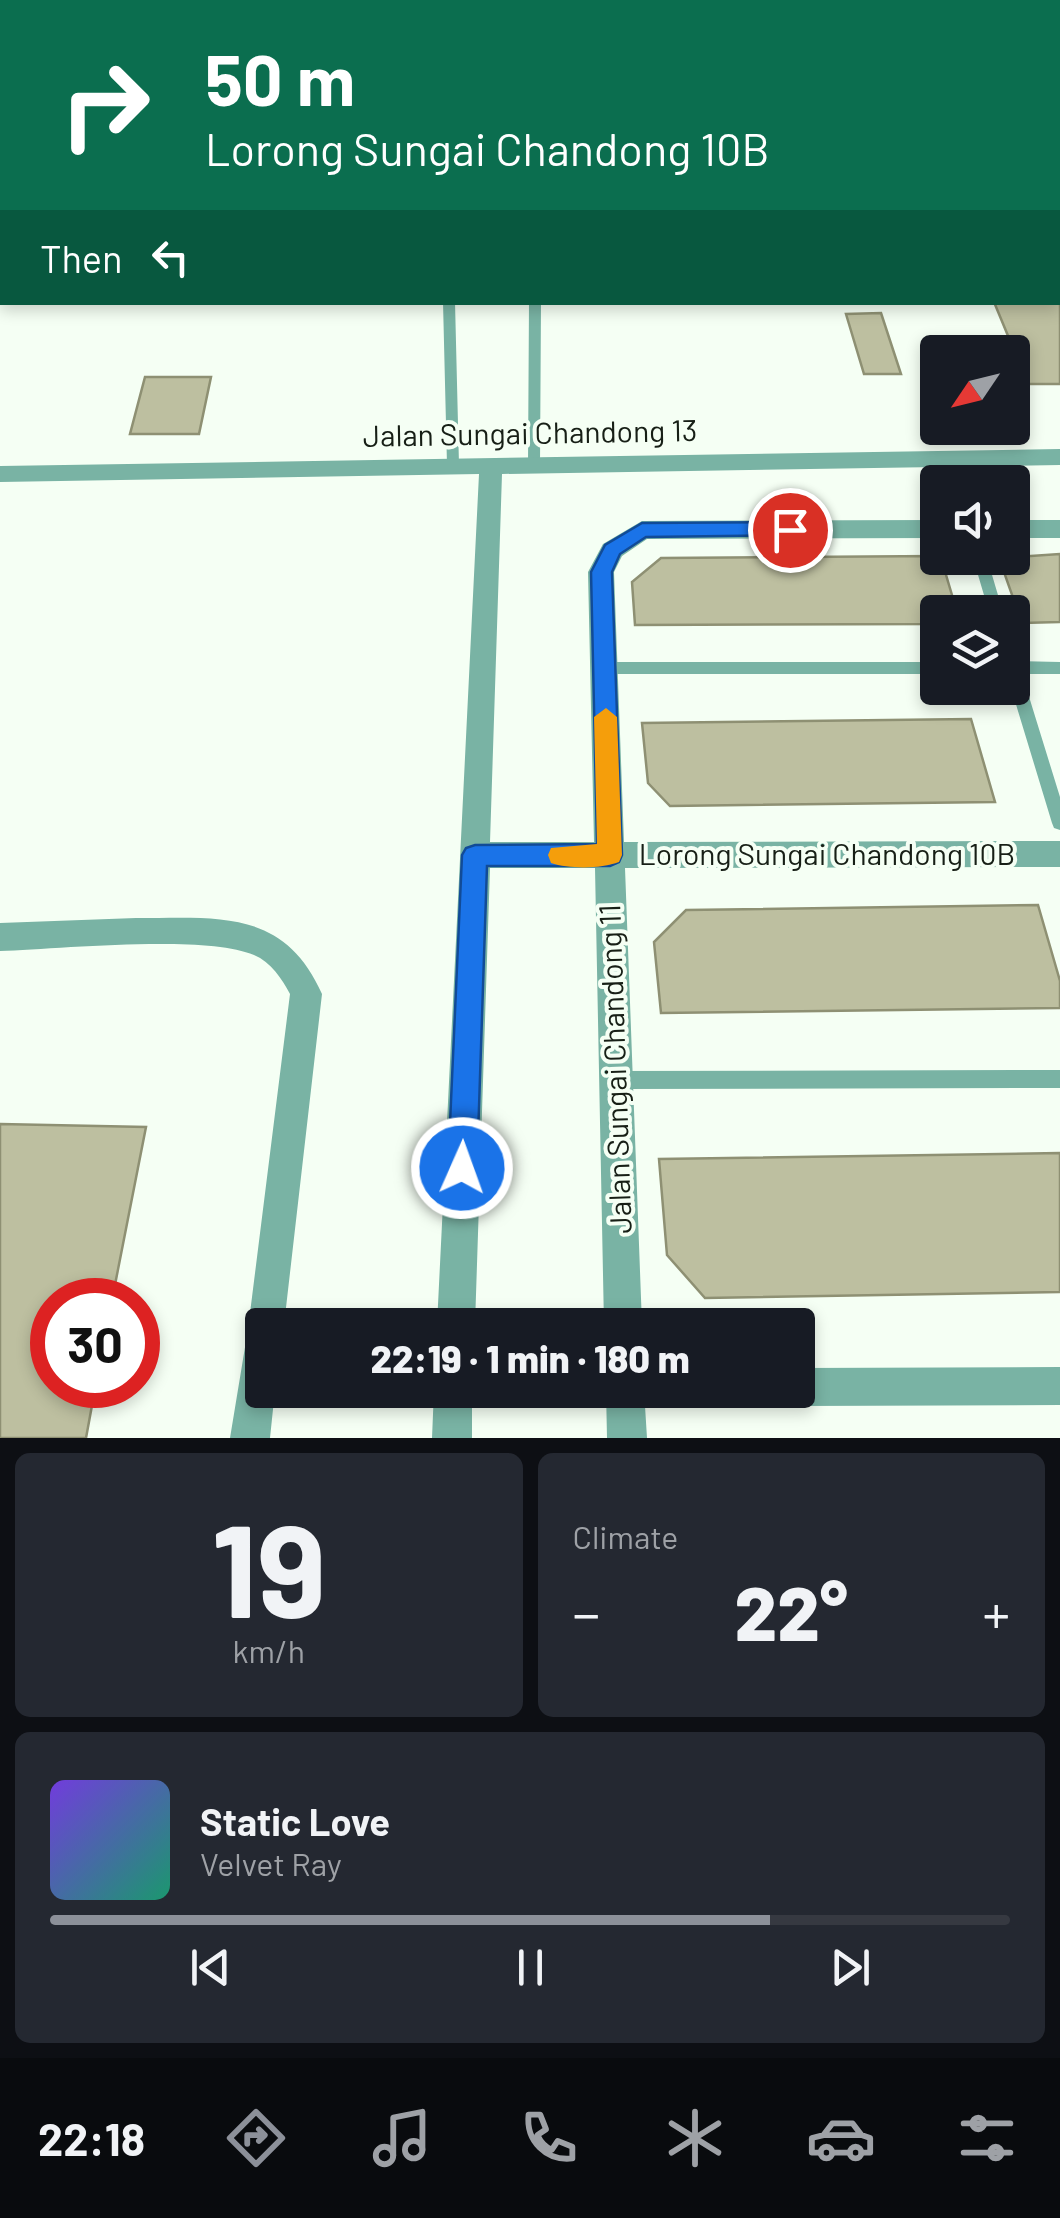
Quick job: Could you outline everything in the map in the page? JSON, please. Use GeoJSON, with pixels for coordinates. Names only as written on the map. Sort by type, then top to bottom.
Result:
{"type":"FeatureCollection","features":[{"type":"Feature","properties":{"kind":"street","name":"Jalan Sungai Chandong 13"},"geometry":{"type":"LineString","coordinates":[[0,474],[1060,457]]}},
{"type":"Feature","properties":{"kind":"street"},"geometry":{"type":"LineString","coordinates":[[457,1308],[490,464]]}},
{"type":"Feature","properties":{"kind":"street","name":"Jalan Sungai Chandong 11"},"geometry":{"type":"LineString","coordinates":[[623,1308],[602,572],[612,550],[642,530],[920,529]]}},
{"type":"Feature","properties":{"kind":"street"},"geometry":{"type":"LineString","coordinates":[[1030,529],[1060,529]]}},
{"type":"Feature","properties":{"kind":"street","name":"Lorong Sungai Chandong 10B"},"geometry":{"type":"LineString","coordinates":[[475,855],[1060,854]]}},
{"type":"Feature","properties":{"kind":"street"},"geometry":{"type":"LineString","coordinates":[[0,938],[208,934],[260,942],[292,964],[306,994],[266,1308]]}},
{"type":"Feature","properties":{"kind":"street"},"geometry":{"type":"LineString","coordinates":[[815,1387],[1060,1386]]}},
{"type":"Feature","properties":{"kind":"street"},"geometry":{"type":"LineString","coordinates":[[250,1438],[254,1408]]}},
{"type":"Feature","properties":{"kind":"street"},"geometry":{"type":"LineString","coordinates":[[452,1438],[453,1408]]}},
{"type":"Feature","properties":{"kind":"street"},"geometry":{"type":"LineString","coordinates":[[626,1408],[627,1438]]}},
{"type":"Feature","properties":{"kind":"lane"},"geometry":{"type":"LineString","coordinates":[[449,305],[453,465]]}},
{"type":"Feature","properties":{"kind":"lane"},"geometry":{"type":"LineString","coordinates":[[534,464],[535,305]]}},
{"type":"Feature","properties":{"kind":"lane"},"geometry":{"type":"LineString","coordinates":[[1030,667],[1060,668]]}},
{"type":"Feature","properties":{"kind":"lane"},"geometry":{"type":"LineString","coordinates":[[604,668],[920,668]]}},
{"type":"Feature","properties":{"kind":"lane"},"geometry":{"type":"LineString","coordinates":[[1025,705],[1060,822]]}},
{"type":"Feature","properties":{"kind":"lane"},"geometry":{"type":"LineString","coordinates":[[616,1080],[1060,1079]]}},
{"type":"Feature","properties":{"kind":"building"},"geometry":{"type":"Polygon","coordinates":[[[995,305],[1060,305],[1060,384],[1030,384],[1030,335],[1008,335],[995,305]]]}},
{"type":"Feature","properties":{"kind":"building"},"geometry":{"type":"Polygon","coordinates":[[[881,313],[901,374],[864,374],[846,314],[881,313]]]}},
{"type":"Feature","properties":{"kind":"building"},"geometry":{"type":"Polygon","coordinates":[[[145,377],[211,377],[199,434],[130,434],[145,377]]]}},
{"type":"Feature","properties":{"kind":"building"},"geometry":{"type":"Polygon","coordinates":[[[1060,554],[1060,622],[1030,623],[1030,595],[1012,595],[1005,575],[1030,575],[1030,556],[1060,554]]]}},
{"type":"Feature","properties":{"kind":"building"},"geometry":{"type":"Polygon","coordinates":[[[920,556],[920,575],[946,575],[952,595],[920,595],[920,624],[635,625],[632,582],[661,558],[920,556]]]}},
{"type":"Feature","properties":{"kind":"building"},"geometry":{"type":"Polygon","coordinates":[[[971,719],[995,802],[670,806],[648,783],[642,723],[971,719]]]}},
{"type":"Feature","properties":{"kind":"building"},"geometry":{"type":"Polygon","coordinates":[[[1038,905],[1060,981],[1060,1008],[661,1013],[654,942],[686,910],[1038,905]]]}},
{"type":"Feature","properties":{"kind":"building"},"geometry":{"type":"Polygon","coordinates":[[[0,1124],[146,1127],[116,1278],[30,1278],[30,1408],[92,1408],[86,1438],[0,1438],[0,1124]]]}},
{"type":"Feature","properties":{"kind":"building"},"geometry":{"type":"Polygon","coordinates":[[[1060,1153],[1060,1292],[705,1298],[667,1255],[659,1159],[1060,1153]]]}},
{"type":"Feature","properties":{"kind":"slow traffic"},"geometry":{"type":"LineString","coordinates":[[560,855],[610,855],[606,717]]}},
{"type":"Feature","properties":{"kind":"route"},"geometry":{"type":"LineString","coordinates":[[462,1168],[475,855],[610,855],[602,572],[612,550],[642,530],[790,530]]}}]}
